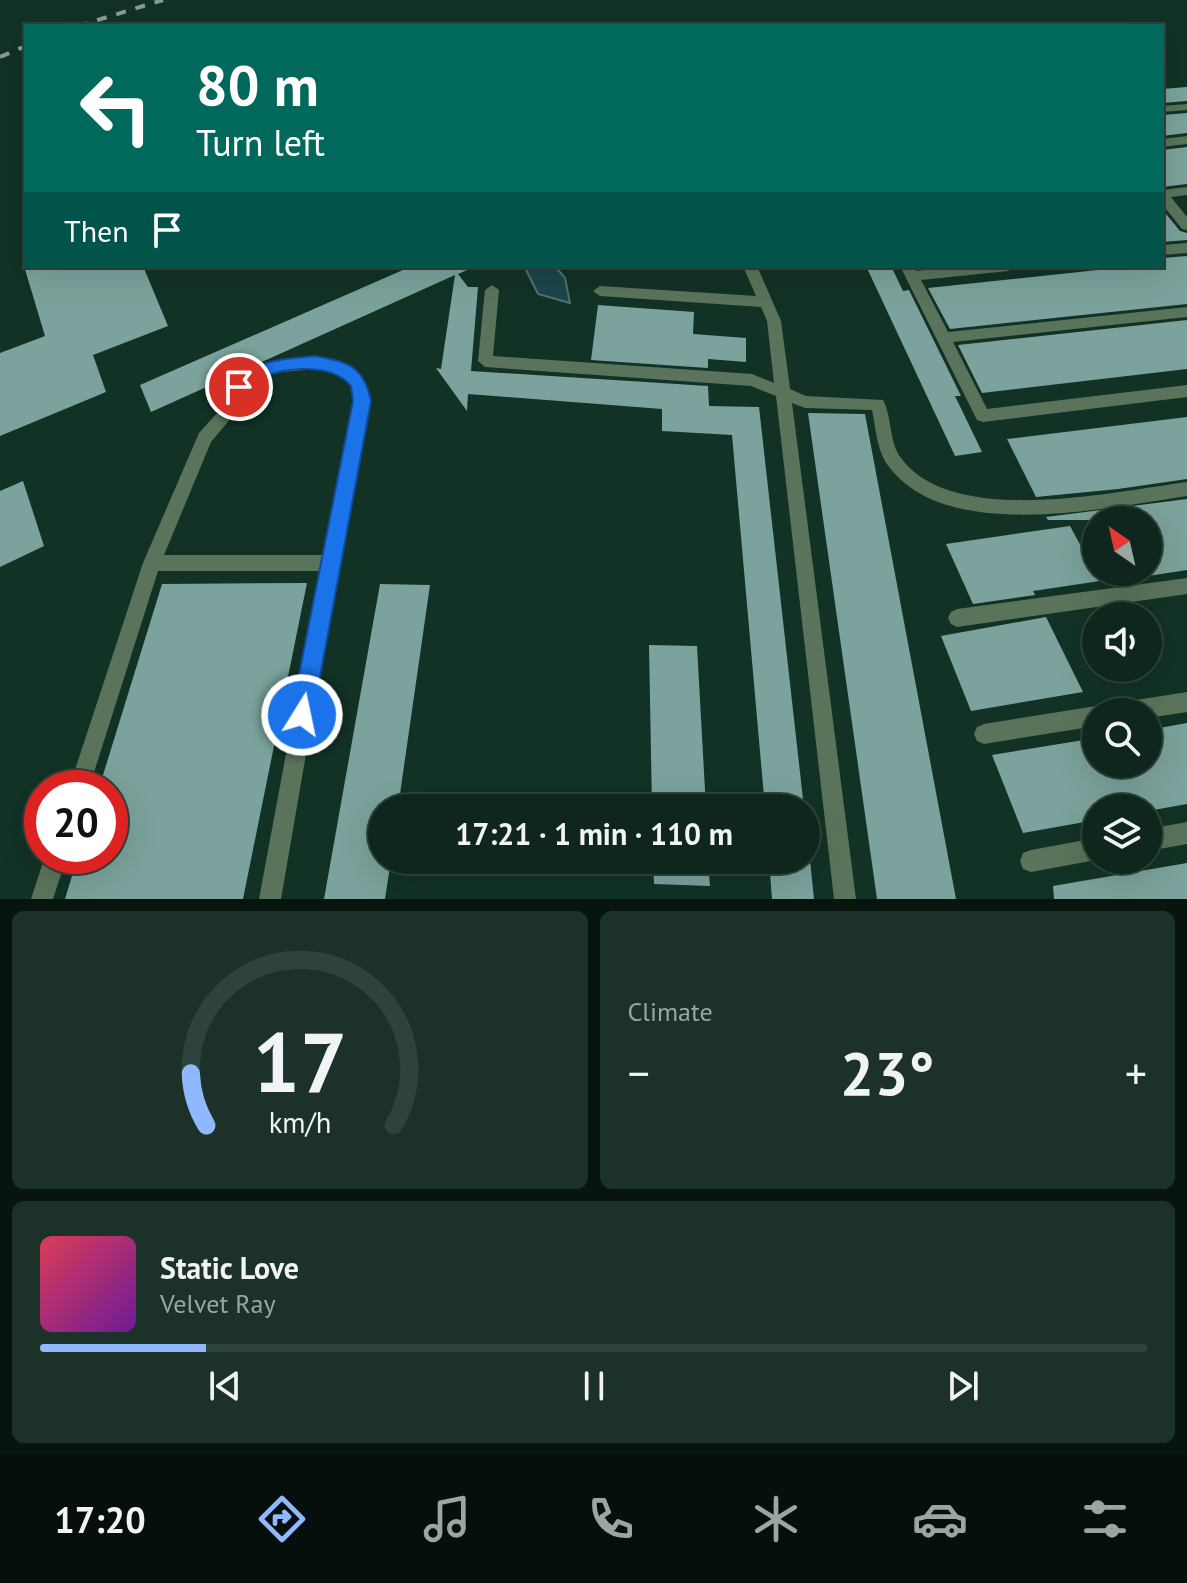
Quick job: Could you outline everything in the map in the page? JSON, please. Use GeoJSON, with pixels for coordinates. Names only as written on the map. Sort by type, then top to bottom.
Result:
{"type":"FeatureCollection","features":[{"type":"Feature","properties":{"kind":"lane"},"geometry":{"type":"LineString","coordinates":[[1164,109],[1187,107]]}},
{"type":"Feature","properties":{"kind":"lane"},"geometry":{"type":"LineString","coordinates":[[1164,143],[1187,140]]}},
{"type":"Feature","properties":{"kind":"lane"},"geometry":{"type":"LineString","coordinates":[[1164,194],[1187,191]]}},
{"type":"Feature","properties":{"kind":"lane"},"geometry":{"type":"LineString","coordinates":[[1164,197],[1187,226]]}},
{"type":"Feature","properties":{"kind":"lane"},"geometry":{"type":"LineString","coordinates":[[1164,250],[1187,248]]}},
{"type":"Feature","properties":{"kind":"lane"},"geometry":{"type":"LineString","coordinates":[[751,268],[774,321],[845,899]]}},
{"type":"Feature","properties":{"kind":"lane"},"geometry":{"type":"LineString","coordinates":[[968,268],[909,271],[983,416],[1187,391]]}},
{"type":"Feature","properties":{"kind":"lane"},"geometry":{"type":"LineString","coordinates":[[492,290],[485,361],[752,380],[805,402],[878,404],[894,462],[925,490],[974,506],[1035,508],[1187,489]]}},
{"type":"Feature","properties":{"kind":"lane"},"geometry":{"type":"LineString","coordinates":[[600,291],[766,302]]}},
{"type":"Feature","properties":{"kind":"lane"},"geometry":{"type":"LineString","coordinates":[[943,338],[1187,312]]}},
{"type":"Feature","properties":{"kind":"lane"},"geometry":{"type":"LineString","coordinates":[[85,770],[152,563],[205,438],[226,414],[239,387],[255,374],[282,366],[314,363],[334,366],[352,375],[359,383],[362,401],[270,899]]}},
{"type":"Feature","properties":{"kind":"lane"},"geometry":{"type":"LineString","coordinates":[[152,563],[330,563]]}},
{"type":"Feature","properties":{"kind":"lane"},"geometry":{"type":"LineString","coordinates":[[957,618],[1187,586]]}},
{"type":"Feature","properties":{"kind":"lane"},"geometry":{"type":"LineString","coordinates":[[1162,706],[1187,702]]}},
{"type":"Feature","properties":{"kind":"lane"},"geometry":{"type":"LineString","coordinates":[[984,734],[1082,718]]}},
{"type":"Feature","properties":{"kind":"lane"},"geometry":{"type":"LineString","coordinates":[[1162,837],[1187,833]]}},
{"type":"Feature","properties":{"kind":"lane"},"geometry":{"type":"LineString","coordinates":[[1031,861],[1082,852]]}},
{"type":"Feature","properties":{"kind":"lane"},"geometry":{"type":"LineString","coordinates":[[42,899],[50,874]]}},
{"type":"Feature","properties":{"kind":"water"},"geometry":{"type":"Polygon","coordinates":[[[525,268],[557,268],[565,278],[570,303],[538,294],[525,268]]]}},
{"type":"Feature","properties":{"kind":"building"},"geometry":{"type":"Polygon","coordinates":[[[1187,87],[1187,101],[1164,103],[1164,89],[1187,87]]]}},
{"type":"Feature","properties":{"kind":"building"},"geometry":{"type":"Polygon","coordinates":[[[1187,113],[1187,133],[1164,136],[1164,115],[1187,113]]]}},
{"type":"Feature","properties":{"kind":"building"},"geometry":{"type":"Polygon","coordinates":[[[1187,147],[1187,184],[1164,187],[1164,150],[1187,147]]]}},
{"type":"Feature","properties":{"kind":"building"},"geometry":{"type":"Polygon","coordinates":[[[1164,211],[1180,231],[1187,233],[1187,240],[1164,242],[1164,211]]]}},
{"type":"Feature","properties":{"kind":"building"},"geometry":{"type":"Polygon","coordinates":[[[1187,256],[1187,304],[950,329],[928,288],[1116,268],[1164,268],[1164,258],[1187,256]]]}},
{"type":"Feature","properties":{"kind":"building"},"geometry":{"type":"Polygon","coordinates":[[[25,268],[144,268],[168,326],[93,355],[106,392],[0,436],[0,353],[45,336],[25,268]]]}},
{"type":"Feature","properties":{"kind":"building"},"geometry":{"type":"Polygon","coordinates":[[[407,268],[472,268],[458,274],[468,287],[478,287],[471,371],[708,386],[709,406],[759,407],[802,794],[764,794],[732,435],[662,431],[662,409],[468,394],[467,411],[436,368],[441,369],[455,275],[151,412],[140,385],[407,268]]]}},
{"type":"Feature","properties":{"kind":"building"},"geometry":{"type":"Polygon","coordinates":[[[867,268],[892,268],[903,291],[909,290],[961,396],[955,396],[982,452],[955,456],[867,268]]]}},
{"type":"Feature","properties":{"kind":"building"},"geometry":{"type":"Polygon","coordinates":[[[598,305],[694,312],[693,334],[746,338],[746,362],[708,359],[708,368],[591,360],[598,305]]]}},
{"type":"Feature","properties":{"kind":"building"},"geometry":{"type":"Polygon","coordinates":[[[1187,320],[1187,369],[982,393],[958,345],[1187,320]]]}},
{"type":"Feature","properties":{"kind":"building"},"geometry":{"type":"Polygon","coordinates":[[[808,413],[865,414],[956,899],[877,899],[808,413]]]}},
{"type":"Feature","properties":{"kind":"building"},"geometry":{"type":"Polygon","coordinates":[[[1187,417],[1187,479],[1118,489],[1036,497],[1007,439],[1187,417]]]}},
{"type":"Feature","properties":{"kind":"building"},"geometry":{"type":"Polygon","coordinates":[[[23,481],[44,546],[0,567],[0,491],[23,481]]]}},
{"type":"Feature","properties":{"kind":"building"},"geometry":{"type":"Polygon","coordinates":[[[1187,499],[1187,570],[1162,574],[1162,506],[1132,506],[1187,499]]]}},
{"type":"Feature","properties":{"kind":"building"},"geometry":{"type":"Polygon","coordinates":[[[1082,512],[1082,520],[1048,520],[1046,517],[1082,512]]]}},
{"type":"Feature","properties":{"kind":"building"},"geometry":{"type":"Polygon","coordinates":[[[1070,526],[1082,548],[1082,584],[1033,591],[1035,595],[973,604],[946,544],[1070,526]]]}},
{"type":"Feature","properties":{"kind":"building"},"geometry":{"type":"Polygon","coordinates":[[[307,583],[243,899],[65,899],[73,874],[128,874],[128,770],[105,770],[162,584],[307,583]]]}},
{"type":"Feature","properties":{"kind":"building"},"geometry":{"type":"Polygon","coordinates":[[[380,584],[430,585],[400,794],[368,794],[368,874],[389,874],[385,899],[324,899],[380,584]]]}},
{"type":"Feature","properties":{"kind":"building"},"geometry":{"type":"Polygon","coordinates":[[[1046,617],[1083,692],[971,711],[941,636],[1046,617]]]}},
{"type":"Feature","properties":{"kind":"building"},"geometry":{"type":"Polygon","coordinates":[[[649,645],[697,646],[705,794],[652,794],[649,645]]]}},
{"type":"Feature","properties":{"kind":"building"},"geometry":{"type":"Polygon","coordinates":[[[1187,723],[1187,804],[1162,808],[1162,794],[1082,794],[1082,822],[1023,833],[992,755],[1082,740],[1082,778],[1162,778],[1162,727],[1187,723]]]}},
{"type":"Feature","properties":{"kind":"building"},"geometry":{"type":"Polygon","coordinates":[[[1187,863],[1187,899],[1054,899],[1053,886],[1123,874],[1162,874],[1162,867],[1187,863]]]}},
{"type":"Feature","properties":{"kind":"building"},"geometry":{"type":"Polygon","coordinates":[[[654,874],[709,874],[710,886],[654,884],[654,874]]]}},
{"type":"Feature","properties":{"kind":"building"},"geometry":{"type":"Polygon","coordinates":[[[770,874],[811,874],[814,899],[772,899],[770,874]]]}},
{"type":"Feature","properties":{"kind":"railway"},"geometry":{"type":"LineString","coordinates":[[85,24],[163,0]]}},
{"type":"Feature","properties":{"kind":"railway"},"geometry":{"type":"LineString","coordinates":[[0,57],[24,47]]}},
{"type":"Feature","properties":{"kind":"route"},"geometry":{"type":"LineString","coordinates":[[239,387],[255,374],[282,366],[314,363],[334,366],[352,375],[359,383],[362,401],[302,715]]}}]}
